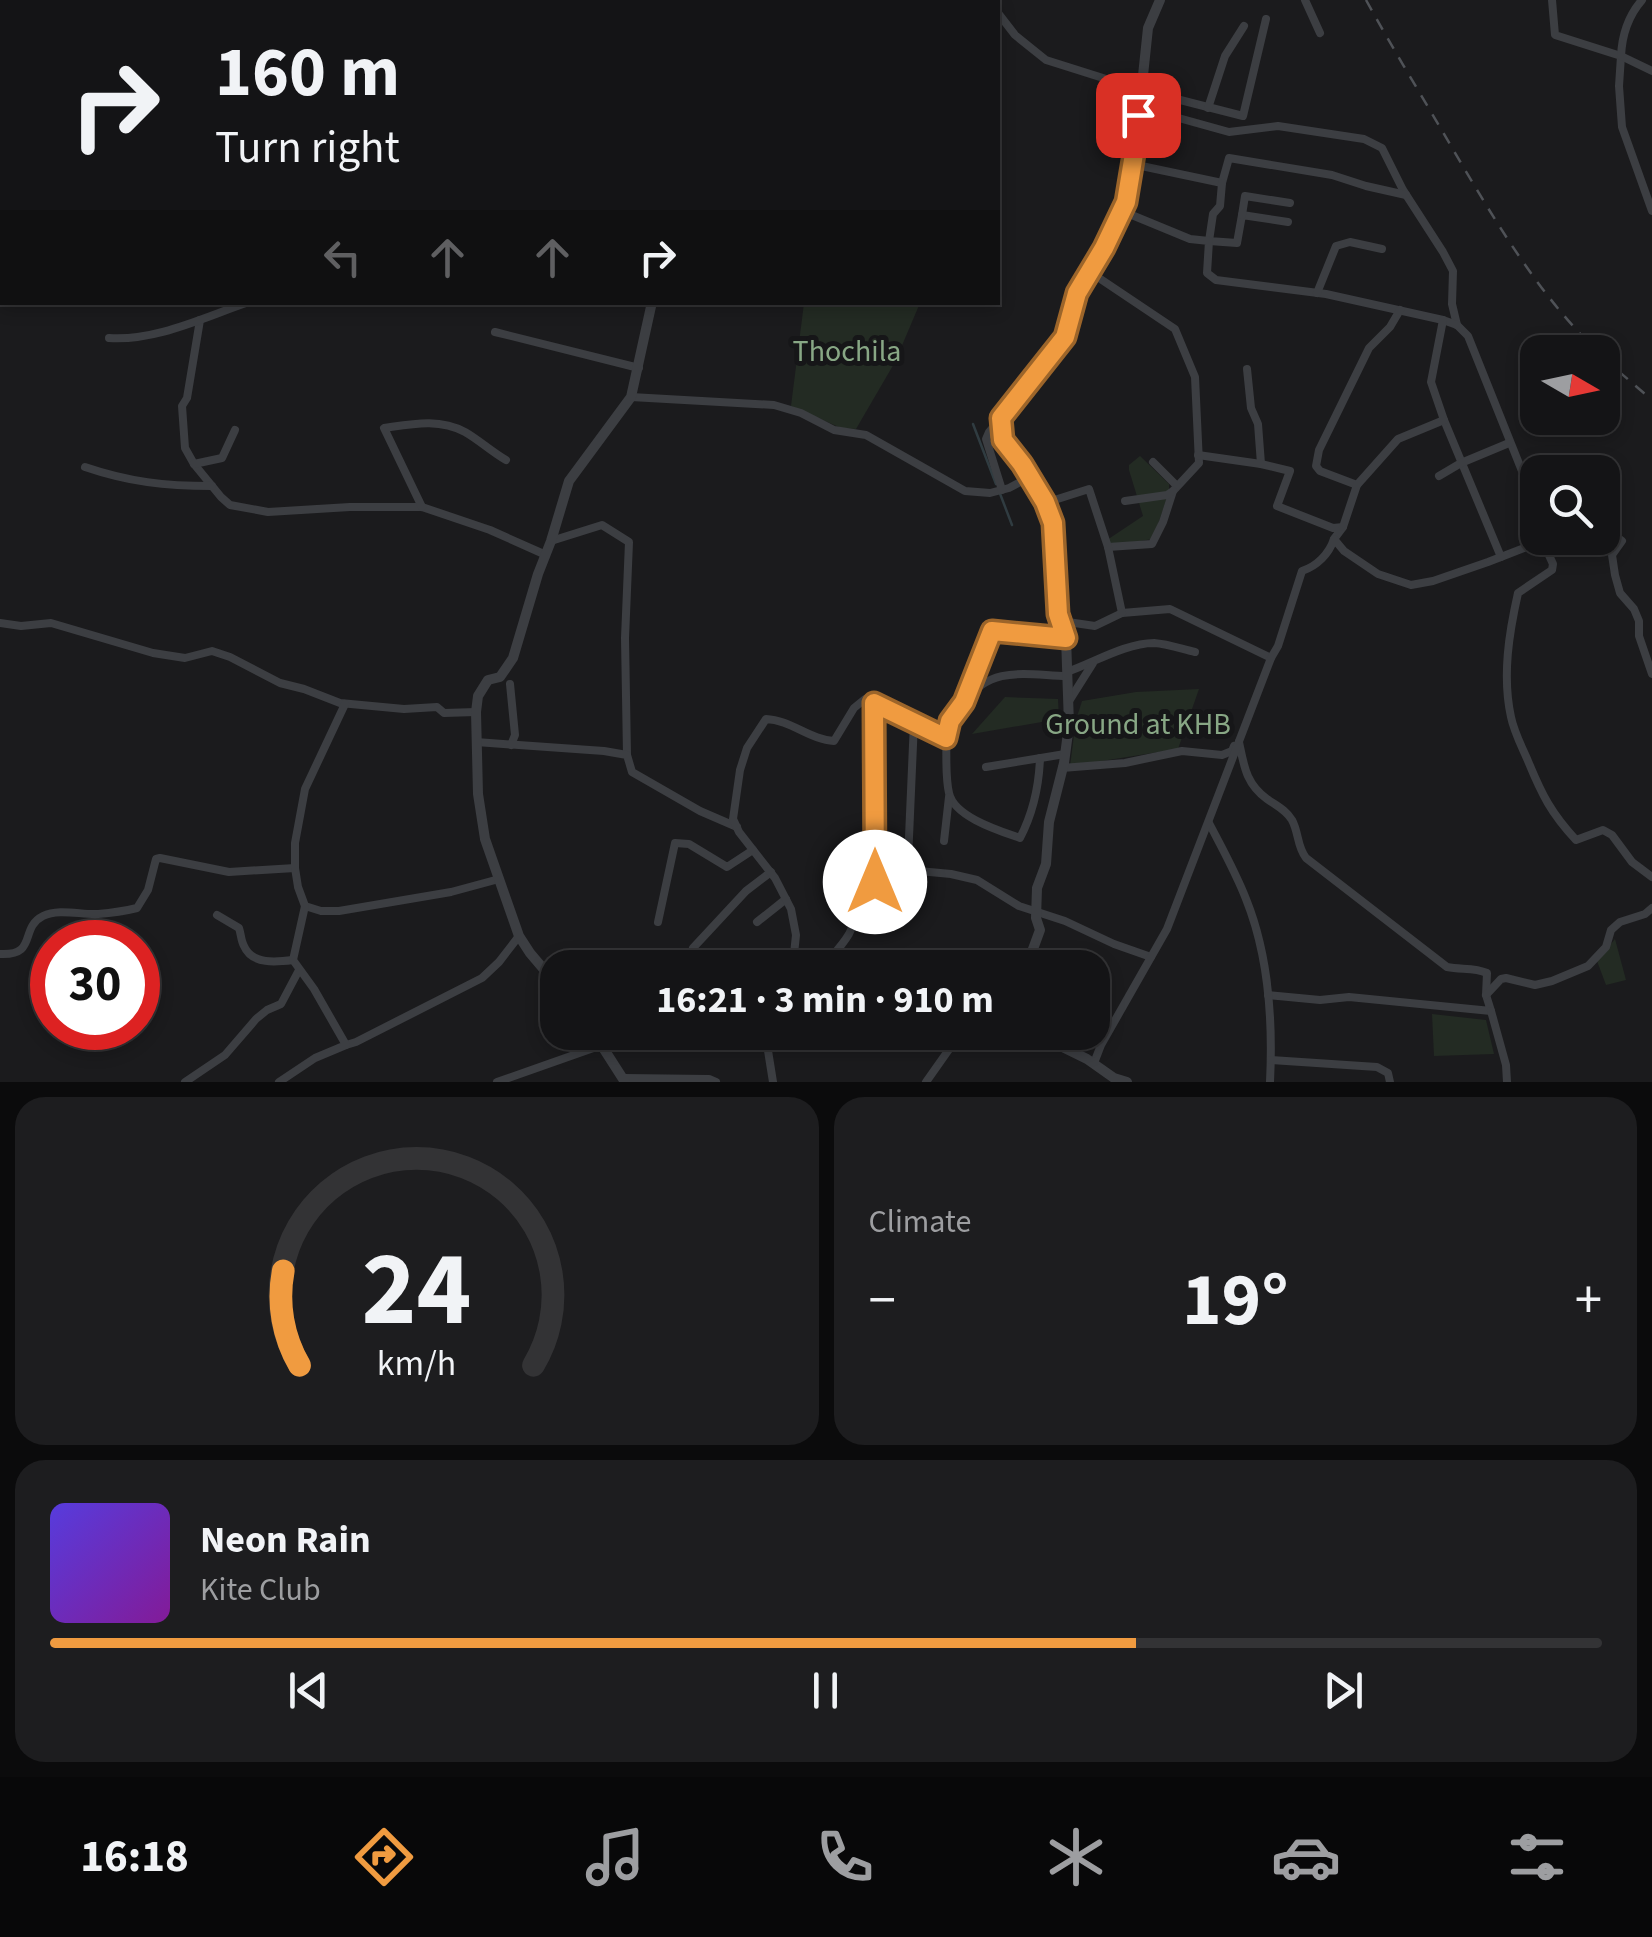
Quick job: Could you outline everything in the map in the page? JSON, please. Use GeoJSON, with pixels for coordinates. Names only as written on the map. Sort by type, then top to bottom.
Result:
{"type":"FeatureCollection","features":[{"type":"Feature","properties":{"kind":"street"},"geometry":{"type":"LineString","coordinates":[[999,491],[986,439],[989,432],[1065,337],[1077,293],[1126,202],[1148,28],[1160,0]]}},
{"type":"Feature","properties":{"kind":"street"},"geometry":{"type":"LineString","coordinates":[[1305,0],[1320,33]]}},
{"type":"Feature","properties":{"kind":"street"},"geometry":{"type":"LineString","coordinates":[[1552,0],[1555,36],[1621,56],[1652,71]]}},
{"type":"Feature","properties":{"kind":"street"},"geometry":{"type":"LineString","coordinates":[[1642,0],[1633,11],[1622,41],[1619,86],[1622,128],[1652,212]]}},
{"type":"Feature","properties":{"kind":"street"},"geometry":{"type":"LineString","coordinates":[[1000,16],[1015,36],[1046,60],[1140,90],[1243,116],[1266,19]]}},
{"type":"Feature","properties":{"kind":"street"},"geometry":{"type":"LineString","coordinates":[[1208,108],[1224,56],[1244,26]]}},
{"type":"Feature","properties":{"kind":"street"},"geometry":{"type":"LineString","coordinates":[[1138,107],[1229,132],[1278,126],[1364,139],[1382,148],[1444,252],[1452,271],[1457,326]]}},
{"type":"Feature","properties":{"kind":"street"},"geometry":{"type":"LineString","coordinates":[[1406,194],[1332,175],[1230,158],[1220,206],[1213,214],[1207,273],[1216,280],[1317,294],[1457,326],[1468,336],[1520,469]]}},
{"type":"Feature","properties":{"kind":"street"},"geometry":{"type":"LineString","coordinates":[[1132,164],[1222,183]]}},
{"type":"Feature","properties":{"kind":"street"},"geometry":{"type":"LineString","coordinates":[[1122,211],[1190,239],[1237,243],[1245,196],[1290,203]]}},
{"type":"Feature","properties":{"kind":"street"},"geometry":{"type":"LineString","coordinates":[[1242,215],[1288,222]]}},
{"type":"Feature","properties":{"kind":"street"},"geometry":{"type":"LineString","coordinates":[[1317,294],[1336,246],[1350,242],[1382,250]]}},
{"type":"Feature","properties":{"kind":"street"},"geometry":{"type":"LineString","coordinates":[[1090,272],[1175,329],[1195,377],[1199,463],[1167,494],[1126,501]]}},
{"type":"Feature","properties":{"kind":"street"},"geometry":{"type":"LineString","coordinates":[[108,338],[130,340],[236,305]]}},
{"type":"Feature","properties":{"kind":"street"},"geometry":{"type":"LineString","coordinates":[[540,965],[519,936],[485,839],[478,794],[476,712],[480,691],[488,680],[500,677],[514,658],[569,480],[631,397],[651,305]]}},
{"type":"Feature","properties":{"kind":"street"},"geometry":{"type":"LineString","coordinates":[[1358,485],[1320,472],[1316,466],[1319,450],[1369,348],[1400,310]]}},
{"type":"Feature","properties":{"kind":"street"},"geometry":{"type":"LineString","coordinates":[[200,320],[187,398],[182,406],[185,448],[230,505],[268,512],[422,507],[490,530],[546,555]]}},
{"type":"Feature","properties":{"kind":"street"},"geometry":{"type":"LineString","coordinates":[[1443,320],[1431,382],[1501,557]]}},
{"type":"Feature","properties":{"kind":"street"},"geometry":{"type":"LineString","coordinates":[[495,332],[638,368]]}},
{"type":"Feature","properties":{"kind":"street"},"geometry":{"type":"LineString","coordinates":[[1247,369],[1261,464]]}},
{"type":"Feature","properties":{"kind":"street"},"geometry":{"type":"LineString","coordinates":[[631,397],[774,405],[802,413],[834,430],[866,436],[965,491],[999,491],[1030,478]]}},
{"type":"Feature","properties":{"kind":"street"},"geometry":{"type":"LineString","coordinates":[[1001,418],[1003,440],[1045,502],[1053,523],[1058,614],[1066,638],[1070,725],[1049,822],[1046,864],[1037,888],[1040,930],[1033,950]]}},
{"type":"Feature","properties":{"kind":"street"},"geometry":{"type":"LineString","coordinates":[[1094,1063],[1167,929],[1278,646],[1302,570],[1312,568],[1330,551],[1358,485],[1398,439],[1444,420]]}},
{"type":"Feature","properties":{"kind":"street"},"geometry":{"type":"LineString","coordinates":[[422,507],[384,428],[425,422],[444,425],[465,432],[506,460]]}},
{"type":"Feature","properties":{"kind":"street"},"geometry":{"type":"LineString","coordinates":[[194,464],[222,458],[235,430]]}},
{"type":"Feature","properties":{"kind":"street"},"geometry":{"type":"LineString","coordinates":[[1438,476],[1509,443]]}},
{"type":"Feature","properties":{"kind":"street"},"geometry":{"type":"LineString","coordinates":[[1198,456],[1290,472],[1276,506],[1333,528],[1343,527]]}},
{"type":"Feature","properties":{"kind":"street"},"geometry":{"type":"LineString","coordinates":[[1153,462],[1175,489]]}},
{"type":"Feature","properties":{"kind":"street"},"geometry":{"type":"LineString","coordinates":[[84,467],[120,479],[158,485],[212,486]]}},
{"type":"Feature","properties":{"kind":"street"},"geometry":{"type":"LineString","coordinates":[[1045,502],[1089,488],[1108,547],[1122,613]]}},
{"type":"Feature","properties":{"kind":"street"},"geometry":{"type":"LineString","coordinates":[[1108,547],[1152,544],[1175,489]]}},
{"type":"Feature","properties":{"kind":"street"},"geometry":{"type":"LineString","coordinates":[[552,541],[602,525],[629,542],[625,638],[627,755],[632,772],[736,827]]}},
{"type":"Feature","properties":{"kind":"street"},"geometry":{"type":"LineString","coordinates":[[1334,539],[1344,551],[1378,574],[1411,585],[1520,550]]}},
{"type":"Feature","properties":{"kind":"street"},"geometry":{"type":"LineString","coordinates":[[1551,555],[1552,570],[1518,593],[1506,672],[1511,718],[1543,799],[1558,820],[1576,840],[1602,830],[1612,834],[1632,862],[1652,877]]}},
{"type":"Feature","properties":{"kind":"street"},"geometry":{"type":"LineString","coordinates":[[1612,555],[1620,594],[1634,609],[1652,674]]}},
{"type":"Feature","properties":{"kind":"street"},"geometry":{"type":"LineString","coordinates":[[1061,621],[1095,626],[1122,613],[1170,609],[1271,658]]}},
{"type":"Feature","properties":{"kind":"street"},"geometry":{"type":"LineString","coordinates":[[0,624],[51,622],[185,658],[212,651],[280,683],[344,704],[476,712]]}},
{"type":"Feature","properties":{"kind":"street"},"geometry":{"type":"LineString","coordinates":[[964,702],[992,631],[1066,638]]}},
{"type":"Feature","properties":{"kind":"street"},"geometry":{"type":"LineString","coordinates":[[944,841],[949,797],[946,738],[950,721],[976,686],[1002,675],[1067,674],[1125,648],[1144,644],[1159,643],[1195,652]]}},
{"type":"Feature","properties":{"kind":"street"},"geometry":{"type":"LineString","coordinates":[[1068,702],[1093,663]]}},
{"type":"Feature","properties":{"kind":"street"},"geometry":{"type":"LineString","coordinates":[[510,684],[515,735],[511,745]]}},
{"type":"Feature","properties":{"kind":"street"},"geometry":{"type":"LineString","coordinates":[[794,950],[796,934],[786,898],[733,819],[746,748],[766,719],[780,720],[834,741],[854,708],[865,699],[946,738]]}},
{"type":"Feature","properties":{"kind":"street"},"geometry":{"type":"LineString","coordinates":[[874,703],[875,882]]}},
{"type":"Feature","properties":{"kind":"street"},"geometry":{"type":"LineString","coordinates":[[344,704],[304,788],[295,868],[306,906],[293,960],[314,988],[346,1045]]}},
{"type":"Feature","properties":{"kind":"street"},"geometry":{"type":"LineString","coordinates":[[835,950],[851,929],[860,895],[875,882],[904,886],[907,883],[914,722]]}},
{"type":"Feature","properties":{"kind":"street"},"geometry":{"type":"LineString","coordinates":[[1062,768],[1124,763],[1182,751],[1222,755],[1232,752],[1239,738]]}},
{"type":"Feature","properties":{"kind":"street"},"geometry":{"type":"LineString","coordinates":[[1239,738],[1244,772]]}},
{"type":"Feature","properties":{"kind":"street"},"geometry":{"type":"LineString","coordinates":[[476,742],[627,755]]}},
{"type":"Feature","properties":{"kind":"street"},"geometry":{"type":"LineString","coordinates":[[986,767],[1065,754]]}},
{"type":"Feature","properties":{"kind":"street"},"geometry":{"type":"LineString","coordinates":[[1233,756],[1250,785],[1290,816],[1300,851],[1306,858],[1447,966],[1487,973],[1486,995],[1506,1065],[1506,1082]]}},
{"type":"Feature","properties":{"kind":"street"},"geometry":{"type":"LineString","coordinates":[[949,797],[957,808],[989,828],[1020,838],[1030,818],[1040,777],[1040,758]]}},
{"type":"Feature","properties":{"kind":"street"},"geometry":{"type":"LineString","coordinates":[[1208,822],[1247,902],[1264,959],[1270,1082]]}},
{"type":"Feature","properties":{"kind":"street"},"geometry":{"type":"LineString","coordinates":[[658,922],[674,843],[690,844],[727,867],[753,850]]}},
{"type":"Feature","properties":{"kind":"street"},"geometry":{"type":"LineString","coordinates":[[0,954],[21,951],[40,917],[137,908],[160,858],[229,872],[295,868]]}},
{"type":"Feature","properties":{"kind":"street"},"geometry":{"type":"LineString","coordinates":[[908,870],[977,880],[1036,914],[1064,921],[1152,958]]}},
{"type":"Feature","properties":{"kind":"street"},"geometry":{"type":"LineString","coordinates":[[693,948],[746,891],[770,872]]}},
{"type":"Feature","properties":{"kind":"street"},"geometry":{"type":"LineString","coordinates":[[306,906],[321,911],[339,910],[451,892],[499,879]]}},
{"type":"Feature","properties":{"kind":"street"},"geometry":{"type":"LineString","coordinates":[[757,922],[786,898]]}},
{"type":"Feature","properties":{"kind":"street"},"geometry":{"type":"LineString","coordinates":[[1486,995],[1500,979],[1535,985],[1588,966],[1606,947],[1612,930],[1620,922],[1652,908]]}},
{"type":"Feature","properties":{"kind":"street"},"geometry":{"type":"LineString","coordinates":[[218,915],[239,928],[244,949],[251,955],[270,963],[293,960]]}},
{"type":"Feature","properties":{"kind":"street"},"geometry":{"type":"LineString","coordinates":[[279,1082],[315,1058],[356,1042],[482,978],[519,936]]}},
{"type":"Feature","properties":{"kind":"street"},"geometry":{"type":"LineString","coordinates":[[185,1082],[225,1055],[256,1019],[281,1004],[310,968]]}},
{"type":"Feature","properties":{"kind":"street"},"geometry":{"type":"LineString","coordinates":[[1268,994],[1491,1011]]}},
{"type":"Feature","properties":{"kind":"street"},"geometry":{"type":"LineString","coordinates":[[503,1081],[588,1050]]}},
{"type":"Feature","properties":{"kind":"street"},"geometry":{"type":"LineString","coordinates":[[605,1050],[624,1080],[716,1082]]}},
{"type":"Feature","properties":{"kind":"street"},"geometry":{"type":"LineString","coordinates":[[768,1050],[773,1082]]}},
{"type":"Feature","properties":{"kind":"street"},"geometry":{"type":"LineString","coordinates":[[926,1082],[949,1050]]}},
{"type":"Feature","properties":{"kind":"street"},"geometry":{"type":"LineString","coordinates":[[1068,1050],[1127,1082]]}},
{"type":"Feature","properties":{"kind":"street"},"geometry":{"type":"LineString","coordinates":[[1270,1060],[1377,1067],[1388,1074],[1390,1082]]}},
{"type":"Feature","properties":{"kind":"green space","name":"Thochila"},"geometry":{"type":"Polygon","coordinates":[[[804,305],[919,305],[895,362],[856,429],[841,428],[791,406],[804,305]]]}},
{"type":"Feature","properties":{"kind":"green space"},"geometry":{"type":"Polygon","coordinates":[[[1140,456],[1169,484],[1153,539],[1109,546],[1107,540],[1143,516],[1129,470],[1129,465],[1140,456]]]}},
{"type":"Feature","properties":{"kind":"green space","name":"Ground at KHB"},"geometry":{"type":"Polygon","coordinates":[[[1199,689],[1178,749],[1070,766],[1082,701],[1136,692],[1199,689]]]}},
{"type":"Feature","properties":{"kind":"green space"},"geometry":{"type":"Polygon","coordinates":[[[1005,697],[1058,699],[1059,719],[972,734],[1005,697]]]}},
{"type":"Feature","properties":{"kind":"green space"},"geometry":{"type":"Polygon","coordinates":[[[1615,939],[1626,980],[1606,985],[1597,961],[1615,939]]]}},
{"type":"Feature","properties":{"kind":"green space"},"geometry":{"type":"Polygon","coordinates":[[[1432,1014],[1486,1020],[1494,1054],[1434,1056],[1432,1014]]]}},
{"type":"Feature","properties":{"kind":"waterway"},"geometry":{"type":"LineString","coordinates":[[973,424],[996,484]]}},
{"type":"Feature","properties":{"kind":"waterway"},"geometry":{"type":"LineString","coordinates":[[999,491],[1012,525]]}},
{"type":"Feature","properties":{"kind":"railway"},"geometry":{"type":"LineString","coordinates":[[1366,0],[1518,254],[1582,335]]}},
{"type":"Feature","properties":{"kind":"railway"},"geometry":{"type":"LineString","coordinates":[[1620,372],[1652,400]]}},
{"type":"Feature","properties":{"kind":"route"},"geometry":{"type":"LineString","coordinates":[[875,882],[874,703],[946,738],[950,721],[964,702],[992,631],[1066,638],[1058,614],[1053,523],[1045,502],[1003,440],[1001,418],[1065,337],[1077,293],[1126,202],[1138,115]]}}]}
